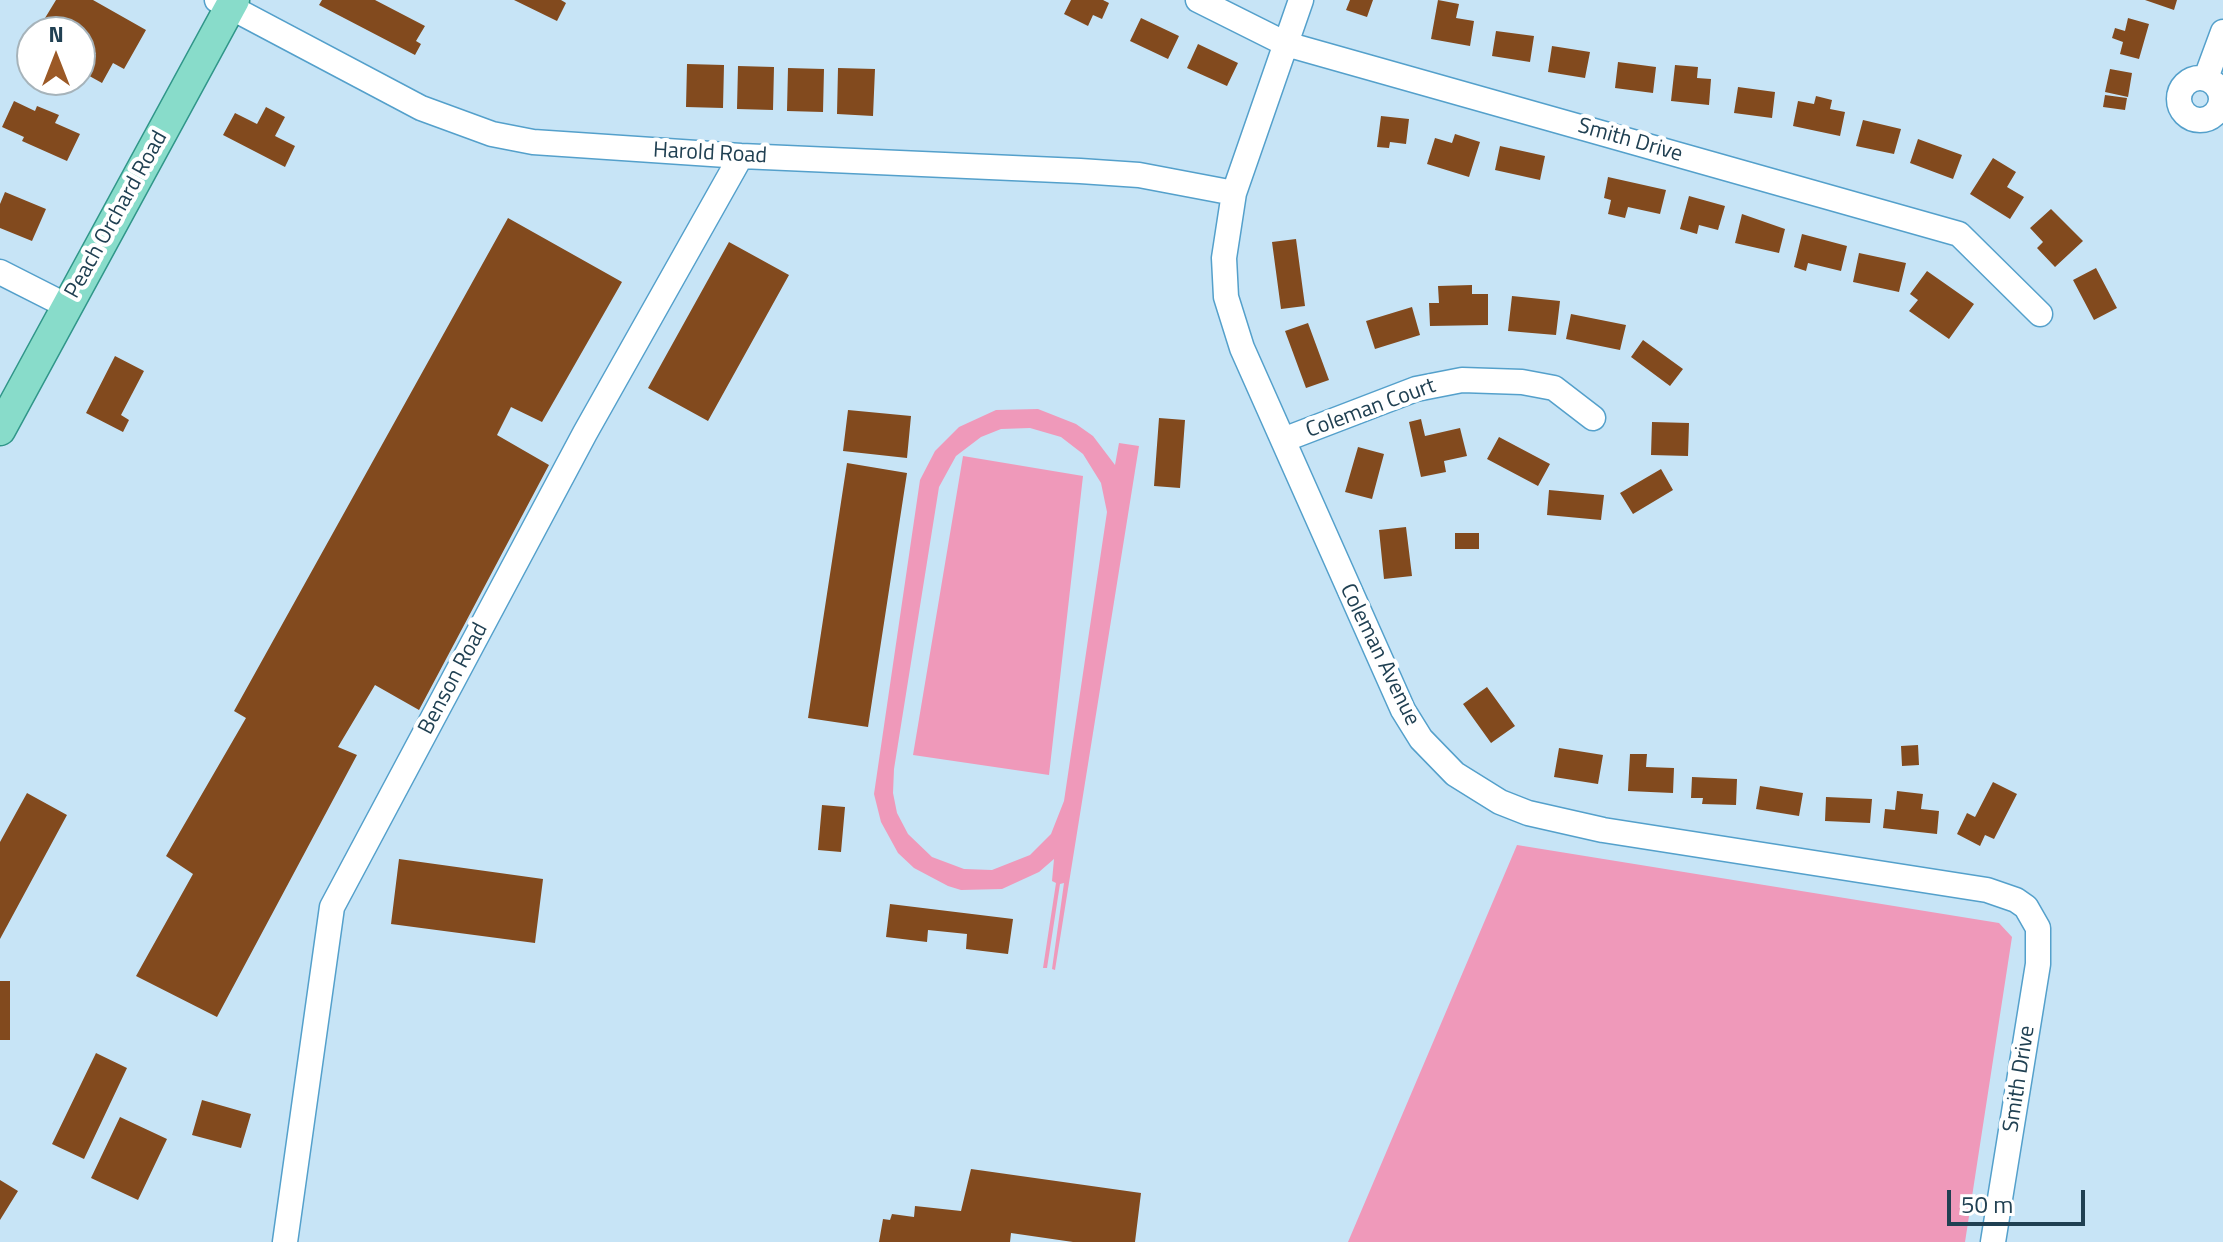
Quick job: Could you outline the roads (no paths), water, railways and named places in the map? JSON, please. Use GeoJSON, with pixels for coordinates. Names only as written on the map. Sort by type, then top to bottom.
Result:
{"type":"FeatureCollection","features":[{"type":"Feature","properties":{"kind":"main road","name":"Peach Orchard Road"},"geometry":{"type":"LineString","coordinates":[[0,430],[227,2]]}},
{"type":"Feature","properties":{"kind":"street","name":"Smith Drive"},"geometry":{"type":"LineString","coordinates":[[1198,0],[1286,44],[1959,234],[2040,314]]}},
{"type":"Feature","properties":{"kind":"street","name":"Coleman Avenue"},"geometry":{"type":"LineString","coordinates":[[1301,0],[1234,193],[1224,258],[1226,297],[1242,348],[1403,710],[1440,761],[1474,787],[1528,813],[1572,824],[1987,890],[2016,900],[2034,917]]}},
{"type":"Feature","properties":{"kind":"street","name":"Harold Road"},"geometry":{"type":"LineString","coordinates":[[227,2],[382,89],[492,134],[559,145],[1110,173],[1184,182],[1234,193]]}},
{"type":"Feature","properties":{"kind":"street"},"geometry":{"type":"LineString","coordinates":[[2206,78],[2223,32]]}},
{"type":"Feature","properties":{"kind":"street","name":"Benson Road"},"geometry":{"type":"LineString","coordinates":[[285,1242],[332,907],[585,433],[741,156]]}},
{"type":"Feature","properties":{"kind":"street"},"geometry":{"type":"LineString","coordinates":[[0,272],[67,306]]}},
{"type":"Feature","properties":{"kind":"street","name":"Coleman Court"},"geometry":{"type":"LineString","coordinates":[[1283,440],[1416,389],[1462,380],[1522,382],[1554,388],[1593,418]]}},
{"type":"Feature","properties":{"kind":"street","name":"Smith Drive"},"geometry":{"type":"LineString","coordinates":[[1993,1242],[2038,964],[2040,944],[2034,917]]}}]}
